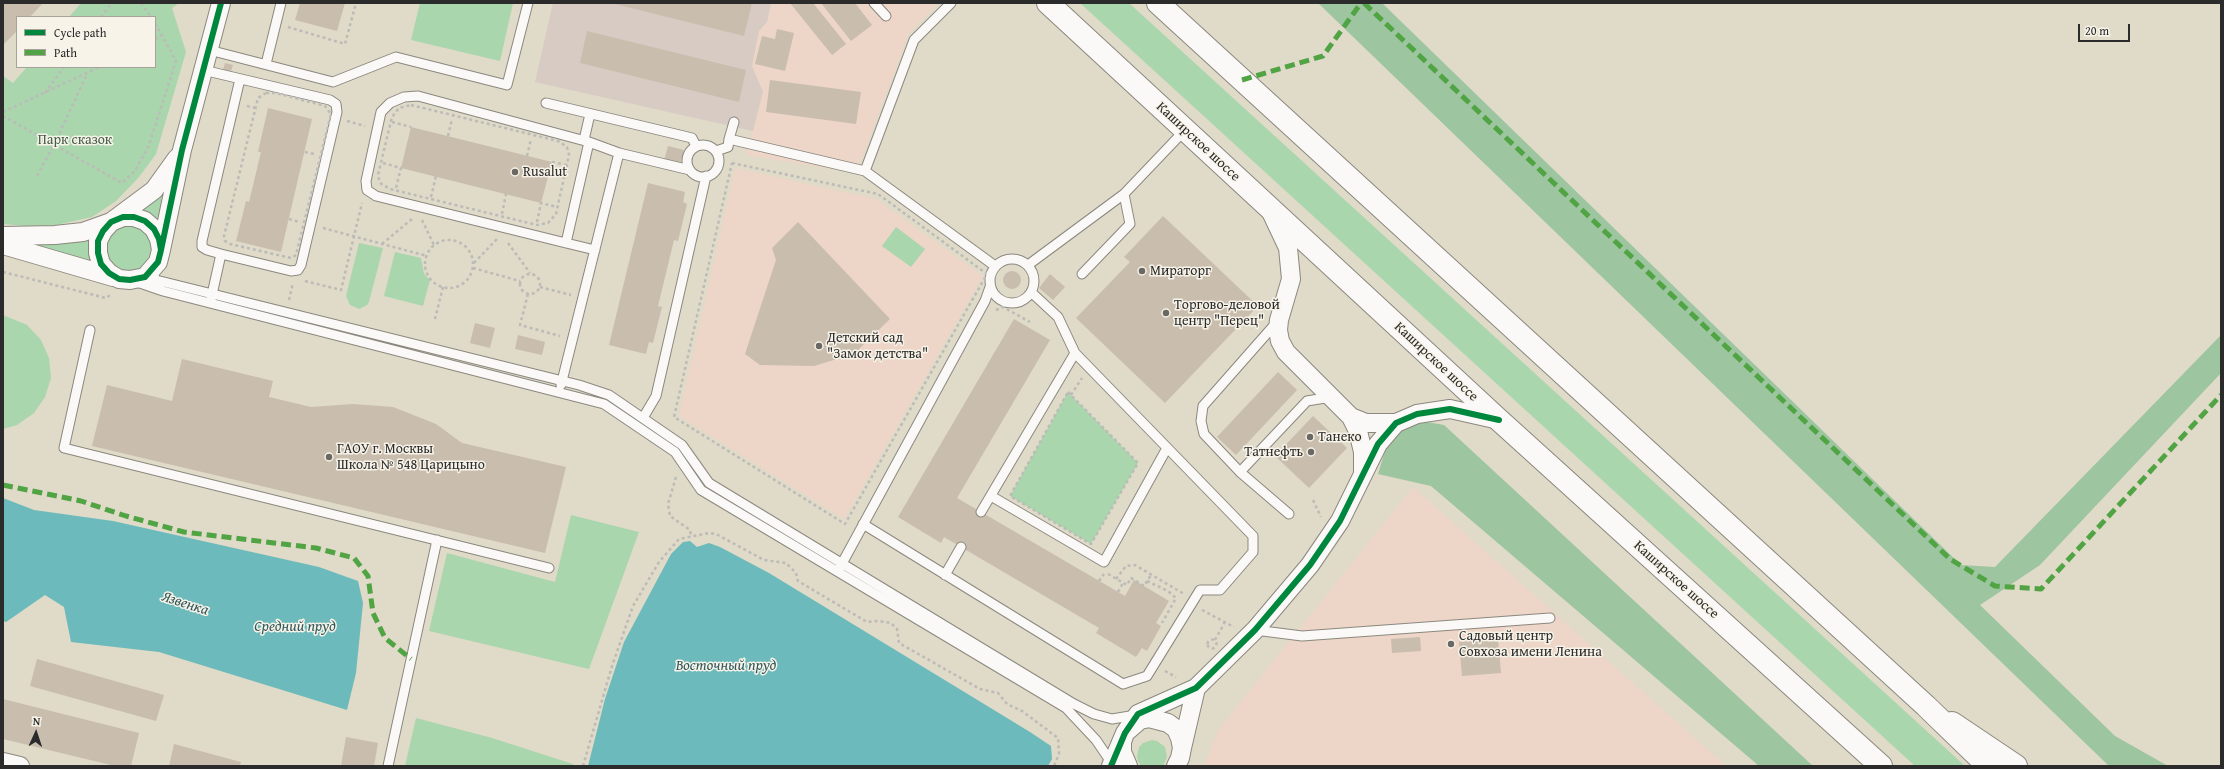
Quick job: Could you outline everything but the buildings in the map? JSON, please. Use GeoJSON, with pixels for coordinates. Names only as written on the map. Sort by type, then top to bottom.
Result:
{"type":"FeatureCollection","features":[{"type":"Feature","properties":{"kind":"main road","name":"Каширское шоссе"},"geometry":{"type":"LineString","coordinates":[[1048,3],[1499,420],[1881,766]]}},
{"type":"Feature","properties":{"kind":"main road"},"geometry":{"type":"LineString","coordinates":[[1158,3],[1926,706],[1988,766]]}},
{"type":"Feature","properties":{"kind":"main road"},"geometry":{"type":"LineString","coordinates":[[1926,706],[2016,766]]}},
{"type":"Feature","properties":{"kind":"street"},"geometry":{"type":"LineString","coordinates":[[3,245],[121,284],[145,277],[151,271],[158,262],[182,150],[220,3]]}},
{"type":"Feature","properties":{"kind":"street"},"geometry":{"type":"LineString","coordinates":[[121,284],[101,264],[98,253],[98,241],[103,231],[111,222],[154,190],[182,150]]}},
{"type":"Feature","properties":{"kind":"street"},"geometry":{"type":"LineString","coordinates":[[1269,207],[1288,248],[1291,279],[1279,320],[1278,330],[1286,352],[1351,417],[1358,431],[1363,452],[1363,475]]}},
{"type":"Feature","properties":{"kind":"street"},"geometry":{"type":"LineString","coordinates":[[3,236],[55,236],[82,232],[123,217],[134,217],[145,221],[154,229],[159,239],[161,250]]}},
{"type":"Feature","properties":{"kind":"street"},"geometry":{"type":"LineString","coordinates":[[1351,417],[1366,423],[1396,423],[1417,414],[1450,409],[1499,420]]}},
{"type":"Feature","properties":{"kind":"street"},"geometry":{"type":"LineString","coordinates":[[1117,765],[1125,733],[1138,714],[1196,688],[1247,630],[1310,565],[1340,521],[1378,444],[1396,423]]}},
{"type":"Feature","properties":{"kind":"street"},"geometry":{"type":"LineString","coordinates":[[1176,766],[1180,758],[1196,688]]}},
{"type":"Feature","properties":{"kind":"street"},"geometry":{"type":"LineString","coordinates":[[1125,733],[1140,720],[1150,718],[1159,719],[1168,723],[1176,730],[1180,738],[1182,748]]}},
{"type":"Feature","properties":{"kind":"street"},"geometry":{"type":"LineString","coordinates":[[3,762],[20,766]]}},
{"type":"Feature","properties":{"kind":"lane"},"geometry":{"type":"LineString","coordinates":[[266,64],[281,3]]}},
{"type":"Feature","properties":{"kind":"lane"},"geometry":{"type":"LineString","coordinates":[[209,50],[333,82],[396,56],[507,84],[528,3]]}},
{"type":"Feature","properties":{"kind":"lane"},"geometry":{"type":"LineString","coordinates":[[874,3],[886,16]]}},
{"type":"Feature","properties":{"kind":"lane"},"geometry":{"type":"LineString","coordinates":[[865,171],[914,56],[914,40],[950,3]]}},
{"type":"Feature","properties":{"kind":"lane"},"geometry":{"type":"LineString","coordinates":[[203,70],[330,100],[336,104],[301,265],[298,270],[291,271],[221,254],[202,247],[202,241],[240,79]]}},
{"type":"Feature","properties":{"kind":"lane"},"geometry":{"type":"LineString","coordinates":[[595,250],[376,196],[367,190],[366,182],[381,112],[390,103],[404,97],[418,96],[586,141],[619,153],[690,170],[696,175],[706,176],[716,171],[719,164],[719,157],[716,151],[710,146],[703,144],[696,146],[687,157],[690,170]]}},
{"type":"Feature","properties":{"kind":"lane"},"geometry":{"type":"LineString","coordinates":[[546,103],[692,138],[696,146]]}},
{"type":"Feature","properties":{"kind":"lane"},"geometry":{"type":"LineString","coordinates":[[566,243],[590,114]]}},
{"type":"Feature","properties":{"kind":"lane"},"geometry":{"type":"LineString","coordinates":[[716,151],[728,146],[734,122]]}},
{"type":"Feature","properties":{"kind":"lane"},"geometry":{"type":"LineString","coordinates":[[1028,265],[1124,194],[1185,130]]}},
{"type":"Feature","properties":{"kind":"lane"},"geometry":{"type":"LineString","coordinates":[[730,139],[865,171],[995,266]]}},
{"type":"Feature","properties":{"kind":"lane"},"geometry":{"type":"LineString","coordinates":[[559,392],[619,153]]}},
{"type":"Feature","properties":{"kind":"lane"},"geometry":{"type":"LineString","coordinates":[[643,418],[656,396],[706,176]]}},
{"type":"Feature","properties":{"kind":"lane"},"geometry":{"type":"LineString","coordinates":[[1082,274],[1130,224],[1124,194]]}},
{"type":"Feature","properties":{"kind":"lane"},"geometry":{"type":"LineString","coordinates":[[211,298],[221,254]]}},
{"type":"Feature","properties":{"kind":"lane"},"geometry":{"type":"LineString","coordinates":[[840,568],[985,300],[990,287],[991,273],[995,266],[1007,259],[1022,260],[1028,265],[1034,278],[1031,292],[1020,302],[1005,302],[999,299],[990,287]]}},
{"type":"Feature","properties":{"kind":"lane"},"geometry":{"type":"LineString","coordinates":[[151,271],[156,280],[211,298],[604,404],[675,452],[702,490],[840,568],[1074,704],[1094,714],[1112,719],[1138,714]]}},
{"type":"Feature","properties":{"kind":"lane"},"geometry":{"type":"LineString","coordinates":[[121,284],[211,298],[562,381],[609,395],[682,445],[710,483],[840,568],[1066,708],[1088,730],[1117,765]]}},
{"type":"Feature","properties":{"kind":"lane"},"geometry":{"type":"LineString","coordinates":[[863,524],[1123,684],[1147,676],[1200,590],[1220,590],[1253,552],[1253,536],[1075,353],[1058,317],[1031,292]]}},
{"type":"Feature","properties":{"kind":"lane"},"geometry":{"type":"LineString","coordinates":[[1279,320],[1203,406],[1201,421],[1204,434],[1240,472],[1289,514]]}},
{"type":"Feature","properties":{"kind":"lane"},"geometry":{"type":"LineString","coordinates":[[90,330],[64,448],[550,568]]}},
{"type":"Feature","properties":{"kind":"lane"},"geometry":{"type":"LineString","coordinates":[[981,512],[1075,353]]}},
{"type":"Feature","properties":{"kind":"lane"},"geometry":{"type":"LineString","coordinates":[[1240,472],[1308,400],[1331,397]]}},
{"type":"Feature","properties":{"kind":"lane"},"geometry":{"type":"LineString","coordinates":[[991,496],[1104,562],[1167,448]]}},
{"type":"Feature","properties":{"kind":"lane"},"geometry":{"type":"LineString","coordinates":[[388,766],[437,540]]}},
{"type":"Feature","properties":{"kind":"lane"},"geometry":{"type":"LineString","coordinates":[[945,574],[961,547]]}},
{"type":"Feature","properties":{"kind":"lane"},"geometry":{"type":"LineString","coordinates":[[1247,630],[1302,636],[1550,618]]}},
{"type":"Feature","properties":{"kind":"path"},"geometry":{"type":"LineString","coordinates":[[102,16],[112,3]]}},
{"type":"Feature","properties":{"kind":"path"},"geometry":{"type":"LineString","coordinates":[[142,3],[150,16]]}},
{"type":"Feature","properties":{"kind":"path"},"geometry":{"type":"LineString","coordinates":[[288,21],[287,27],[345,44],[356,3]]}},
{"type":"Feature","properties":{"kind":"path"},"geometry":{"type":"LineString","coordinates":[[3,116],[122,183],[134,172],[148,148],[176,61],[156,24]]}},
{"type":"Feature","properties":{"kind":"path"},"geometry":{"type":"LineString","coordinates":[[156,38],[163,35]]}},
{"type":"Feature","properties":{"kind":"path"},"geometry":{"type":"LineString","coordinates":[[45,93],[63,68]]}},
{"type":"Feature","properties":{"kind":"path"},"geometry":{"type":"LineString","coordinates":[[3,112],[97,68]]}},
{"type":"Feature","properties":{"kind":"path"},"geometry":{"type":"LineString","coordinates":[[37,176],[54,145],[86,74]]}},
{"type":"Feature","properties":{"kind":"path"},"geometry":{"type":"LineString","coordinates":[[266,93],[276,93],[325,106],[331,114],[332,120],[296,255],[286,258],[225,242],[224,236],[258,98],[266,93]]}},
{"type":"Feature","properties":{"kind":"path"},"geometry":{"type":"LineString","coordinates":[[411,105],[558,141],[566,147],[569,155],[556,214],[548,223],[536,225],[395,191],[380,182],[378,175],[390,121],[399,108],[411,105]]}},
{"type":"Feature","properties":{"kind":"path"},"geometry":{"type":"LineString","coordinates":[[448,136],[453,116]]}},
{"type":"Feature","properties":{"kind":"path"},"geometry":{"type":"LineString","coordinates":[[332,120],[377,129]]}},
{"type":"Feature","properties":{"kind":"path"},"geometry":{"type":"LineString","coordinates":[[390,121],[411,127]]}},
{"type":"Feature","properties":{"kind":"path"},"geometry":{"type":"LineString","coordinates":[[527,156],[532,135]]}},
{"type":"Feature","properties":{"kind":"path"},"geometry":{"type":"LineString","coordinates":[[381,162],[401,168],[395,191]]}},
{"type":"Feature","properties":{"kind":"path"},"geometry":{"type":"LineString","coordinates":[[552,162],[567,165]]}},
{"type":"Feature","properties":{"kind":"path"},"geometry":{"type":"LineString","coordinates":[[732,163],[878,194],[987,274],[845,524],[674,418],[732,163]]}},
{"type":"Feature","properties":{"kind":"path"},"geometry":{"type":"LineString","coordinates":[[431,199],[436,176]]}},
{"type":"Feature","properties":{"kind":"path"},"geometry":{"type":"LineString","coordinates":[[501,217],[506,194]]}},
{"type":"Feature","properties":{"kind":"path"},"geometry":{"type":"LineString","coordinates":[[302,280],[341,290],[362,200],[369,202]]}},
{"type":"Feature","properties":{"kind":"path"},"geometry":{"type":"LineString","coordinates":[[536,225],[542,203],[557,207]]}},
{"type":"Feature","properties":{"kind":"path"},"geometry":{"type":"LineString","coordinates":[[382,244],[418,214],[434,245]]}},
{"type":"Feature","properties":{"kind":"path"},"geometry":{"type":"LineString","coordinates":[[474,263],[468,249],[456,240],[441,241],[434,245],[427,256],[427,272],[436,284],[443,287],[450,288],[464,283],[473,268],[474,263],[502,234]]}},
{"type":"Feature","properties":{"kind":"path"},"geometry":{"type":"LineString","coordinates":[[354,236],[427,256]]}},
{"type":"Feature","properties":{"kind":"path"},"geometry":{"type":"LineString","coordinates":[[507,241],[530,274],[539,277],[540,287],[536,292],[528,294],[521,289],[520,281],[524,276],[530,274]]}},
{"type":"Feature","properties":{"kind":"path"},"geometry":{"type":"LineString","coordinates":[[473,268],[520,281]]}},
{"type":"Feature","properties":{"kind":"path"},"geometry":{"type":"LineString","coordinates":[[3,272],[106,298],[121,284]]}},
{"type":"Feature","properties":{"kind":"path"},"geometry":{"type":"LineString","coordinates":[[289,300],[295,278]]}},
{"type":"Feature","properties":{"kind":"path"},"geometry":{"type":"LineString","coordinates":[[435,319],[443,287]]}},
{"type":"Feature","properties":{"kind":"path"},"geometry":{"type":"LineString","coordinates":[[540,287],[583,298]]}},
{"type":"Feature","properties":{"kind":"path"},"geometry":{"type":"LineString","coordinates":[[528,294],[520,325],[565,337]]}},
{"type":"Feature","properties":{"kind":"path"},"geometry":{"type":"LineString","coordinates":[[1071,395],[1089,368]]}},
{"type":"Feature","properties":{"kind":"path"},"geometry":{"type":"LineString","coordinates":[[1068,392],[1071,395],[1138,463],[1090,544],[1010,496],[1068,392]]}},
{"type":"Feature","properties":{"kind":"path"},"geometry":{"type":"LineString","coordinates":[[676,475],[676,480],[668,504],[670,516],[690,530],[691,536]]}},
{"type":"Feature","properties":{"kind":"path"},"geometry":{"type":"LineString","coordinates":[[583,766],[612,666],[634,606],[659,562],[679,539],[691,536],[716,534],[764,560],[786,563],[796,573],[798,581],[867,622],[879,621],[891,623],[897,629],[899,643],[980,689],[998,693],[1007,704],[1027,714],[1058,738],[1059,754],[1054,766]]}},
{"type":"Feature","properties":{"kind":"path"},"geometry":{"type":"LineString","coordinates":[[1151,574],[1144,586],[1131,578],[1126,585],[1116,579],[1126,566],[1134,565],[1151,574],[1180,591],[1186,599]]}},
{"type":"Feature","properties":{"kind":"path"},"geometry":{"type":"LineString","coordinates":[[1100,582],[1102,577]]}},
{"type":"Feature","properties":{"kind":"path"},"geometry":{"type":"LineString","coordinates":[[1147,581],[1168,591],[1176,598],[1162,623]]}},
{"type":"Feature","properties":{"kind":"path"},"geometry":{"type":"LineString","coordinates":[[1118,592],[1123,583]]}},
{"type":"Feature","properties":{"kind":"path"},"geometry":{"type":"LineString","coordinates":[[1204,611],[1225,622],[1247,630]]}},
{"type":"Feature","properties":{"kind":"path"},"geometry":{"type":"LineString","coordinates":[[1216,640],[1225,622]]}},
{"type":"Feature","properties":{"kind":"shaded area"},"geometry":{"type":"Polygon","coordinates":[[[553,3],[771,3],[767,22],[759,31],[752,66],[763,92],[753,131],[535,82],[553,3]]]}},
{"type":"Feature","properties":{"kind":"shaded area"},"geometry":{"type":"Polygon","coordinates":[[[771,3],[933,3],[936,6],[909,33],[856,173],[746,155],[763,92],[752,66],[759,31],[767,22],[771,3]]]}},
{"type":"Feature","properties":{"kind":"shaded area","name":"Детский сад \"Замок детства\""},"geometry":{"type":"Polygon","coordinates":[[[735,168],[876,199],[983,276],[844,519],[679,416],[735,168]]]}},
{"type":"Feature","properties":{"kind":"shaded area"},"geometry":{"type":"Polygon","coordinates":[[[1413,487],[1726,766],[1204,766],[1218,730],[1413,487]]]}},
{"type":"Feature","properties":{"kind":"green space","name":"Парк сказок"},"geometry":{"type":"Polygon","coordinates":[[[81,3],[179,3],[172,8],[186,52],[156,154],[139,177],[116,201],[92,217],[56,225],[27,226],[3,224],[3,76],[13,83],[26,68],[156,68],[156,16],[70,16],[81,3]]]}},
{"type":"Feature","properties":{"kind":"green space"},"geometry":{"type":"Polygon","coordinates":[[[420,3],[513,3],[500,61],[411,40],[420,3]]]}},
{"type":"Feature","properties":{"kind":"green space"},"geometry":{"type":"Polygon","coordinates":[[[1080,3],[1129,3],[1965,766],[1915,766],[1080,3]]]}},
{"type":"Feature","properties":{"kind":"green space"},"geometry":{"type":"Polygon","coordinates":[[[1318,3],[1382,3],[1961,565],[1995,567],[2221,335],[2221,373],[2040,565],[1980,605],[2115,736],[2168,766],[2109,766],[1318,3]]]}},
{"type":"Feature","properties":{"kind":"green space"},"geometry":{"type":"Polygon","coordinates":[[[177,165],[161,232],[139,214],[177,165]]]}},
{"type":"Feature","properties":{"kind":"green space"},"geometry":{"type":"Polygon","coordinates":[[[129,226],[142,230],[148,236],[152,249],[148,262],[142,268],[129,272],[116,268],[110,262],[106,249],[110,236],[116,230],[129,226]]]}},
{"type":"Feature","properties":{"kind":"green space"},"geometry":{"type":"Polygon","coordinates":[[[896,227],[925,249],[911,267],[882,246],[896,227]]]}},
{"type":"Feature","properties":{"kind":"green space"},"geometry":{"type":"Polygon","coordinates":[[[97,234],[97,267],[18,243],[97,234]]]}},
{"type":"Feature","properties":{"kind":"green space"},"geometry":{"type":"Polygon","coordinates":[[[359,243],[383,248],[369,302],[367,305],[359,309],[350,305],[346,296],[359,243]]]}},
{"type":"Feature","properties":{"kind":"green space"},"geometry":{"type":"Polygon","coordinates":[[[395,252],[421,258],[424,274],[430,280],[423,306],[384,296],[395,252]]]}},
{"type":"Feature","properties":{"kind":"green space"},"geometry":{"type":"Polygon","coordinates":[[[3,315],[27,325],[41,340],[49,358],[51,378],[45,397],[34,413],[17,425],[3,429],[3,315]]]}},
{"type":"Feature","properties":{"kind":"green space"},"geometry":{"type":"Polygon","coordinates":[[[1068,392],[1138,463],[1091,544],[1010,496],[1068,392]]]}},
{"type":"Feature","properties":{"kind":"green space"},"geometry":{"type":"Polygon","coordinates":[[[1427,422],[1444,425],[1813,766],[1759,766],[1431,486],[1378,474],[1385,451],[1406,426],[1427,422]]]}},
{"type":"Feature","properties":{"kind":"green space"},"geometry":{"type":"Polygon","coordinates":[[[571,515],[639,532],[589,669],[429,631],[447,553],[555,582],[571,515]]]}},
{"type":"Feature","properties":{"kind":"green space"},"geometry":{"type":"Polygon","coordinates":[[[416,718],[492,738],[573,764],[573,766],[405,766],[416,718]]]}},
{"type":"Feature","properties":{"kind":"green space"},"geometry":{"type":"Polygon","coordinates":[[[1152,740],[1157,741],[1165,747],[1167,757],[1163,766],[1141,766],[1137,756],[1139,747],[1143,743],[1152,740]]]}},
{"type":"Feature","properties":{"kind":"water","name":"Средний пруд"},"geometry":{"type":"Polygon","coordinates":[[[3,498],[34,510],[113,521],[319,567],[358,581],[363,603],[356,673],[347,710],[159,652],[71,642],[64,607],[45,595],[6,622],[3,621],[3,498]]]}},
{"type":"Feature","properties":{"kind":"water","name":"Восточный пруд"},"geometry":{"type":"Polygon","coordinates":[[[690,541],[697,547],[709,543],[720,547],[769,573],[1030,732],[1051,746],[1052,759],[1048,766],[588,766],[605,699],[624,642],[671,554],[683,542],[690,541]]]}},
{"type":"Feature","properties":{"kind":"marked path"},"geometry":{"type":"LineString","coordinates":[[1242,80],[1323,56],[1361,3]]}},
{"type":"Feature","properties":{"kind":"marked path"},"geometry":{"type":"LineString","coordinates":[[1364,3],[1950,559],[1995,586],[2041,589],[2221,395]]}},
{"type":"Feature","properties":{"kind":"marked path"},"geometry":{"type":"LineString","coordinates":[[3,485],[81,501],[126,516],[184,532],[316,548],[354,558],[368,576],[373,613],[385,638],[411,659]]}},
{"type":"Feature","properties":{"kind":"cycle path"},"geometry":{"type":"LineString","coordinates":[[161,250],[159,239],[154,229],[145,221],[134,217],[123,217],[111,222],[103,231],[98,241],[98,253],[101,264],[109,273],[119,279],[130,280],[145,277],[158,262],[161,250],[182,150],[221,3]]}},
{"type":"Feature","properties":{"kind":"cycle path"},"geometry":{"type":"LineString","coordinates":[[1111,766],[1125,733],[1138,714],[1196,688],[1255,630],[1310,565],[1340,521],[1378,444],[1396,423],[1417,414],[1450,409],[1499,420]]}},
{"type":"Feature","properties":{"kind":"place","name":"Rusalut"},"geometry":{"type":"Point","coordinates":[515,172]}},
{"type":"Feature","properties":{"kind":"place","name":"Мираторг"},"geometry":{"type":"Point","coordinates":[1142,271]}},
{"type":"Feature","properties":{"kind":"place","name":"Торгово-деловой центр \"Перец\""},"geometry":{"type":"Point","coordinates":[1166,313]}},
{"type":"Feature","properties":{"kind":"place","name":"Детский сад \"Замок детства\""},"geometry":{"type":"Point","coordinates":[819,346]}},
{"type":"Feature","properties":{"kind":"place","name":"Танеко"},"geometry":{"type":"Point","coordinates":[1310,437]}},
{"type":"Feature","properties":{"kind":"place","name":"Татнефть"},"geometry":{"type":"Point","coordinates":[1311,452]}},
{"type":"Feature","properties":{"kind":"place","name":"ГАОУ г. Москвы Школа № 548 Царицыно"},"geometry":{"type":"Point","coordinates":[329,457]}},
{"type":"Feature","properties":{"kind":"place","name":"Садовый центр Совхоза имени Ленина"},"geometry":{"type":"Point","coordinates":[1451,644]}},
{"type":"Feature","properties":{"kind":"water label","name":"Язвенка"},"geometry":{"type":"Point","coordinates":[185,604]}}]}
